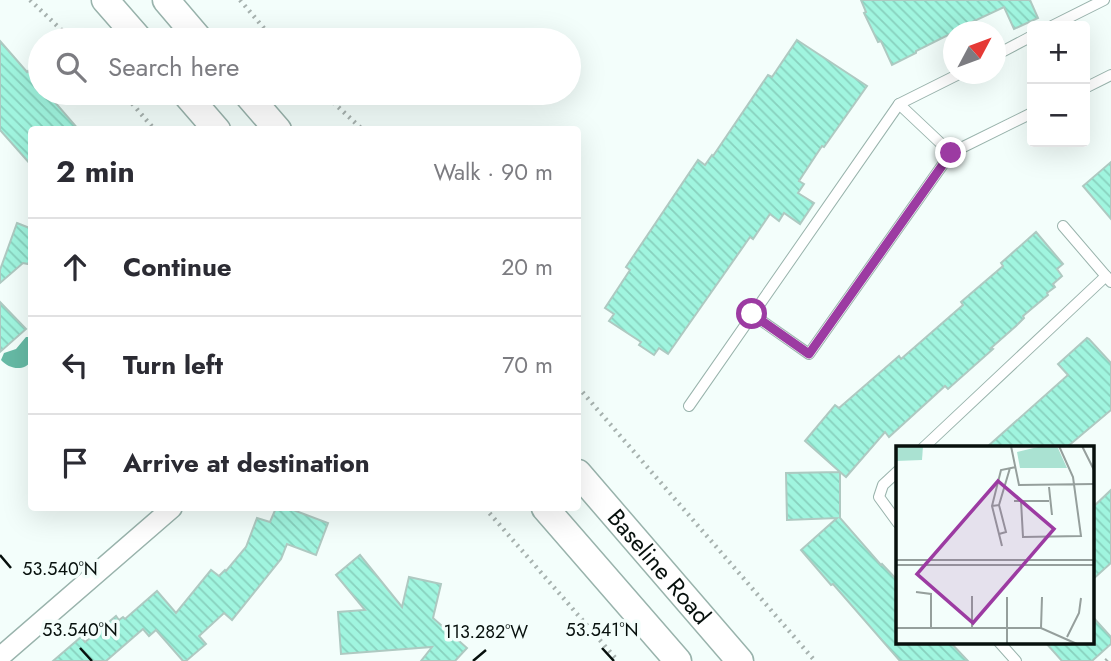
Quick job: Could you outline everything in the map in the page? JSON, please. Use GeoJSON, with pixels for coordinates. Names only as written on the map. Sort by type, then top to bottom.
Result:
{"type":"FeatureCollection","features":[{"type":"Feature","properties":{"kind":"main road"},"geometry":{"type":"LineString","coordinates":[[105,0],[130,28]]}},
{"type":"Feature","properties":{"kind":"main road"},"geometry":{"type":"LineString","coordinates":[[166,0],[190,28]]}},
{"type":"Feature","properties":{"kind":"main road"},"geometry":{"type":"LineString","coordinates":[[196,105],[214,126]]}},
{"type":"Feature","properties":{"kind":"main road"},"geometry":{"type":"LineString","coordinates":[[256,105],[275,126]]}},
{"type":"Feature","properties":{"kind":"main road","name":"Baseline Road"},"geometry":{"type":"LineString","coordinates":[[581,476],[740,661]]}},
{"type":"Feature","properties":{"kind":"main road","name":"Baseline Road"},"geometry":{"type":"LineString","coordinates":[[548,511],[678,661]]}},
{"type":"Feature","properties":{"kind":"street"},"geometry":{"type":"LineString","coordinates":[[0,657],[169,511]]}},
{"type":"Feature","properties":{"kind":"lane"},"geometry":{"type":"LineString","coordinates":[[1062,21],[1104,0]]}},
{"type":"Feature","properties":{"kind":"lane"},"geometry":{"type":"LineString","coordinates":[[1006,50],[1027,39]]}},
{"type":"Feature","properties":{"kind":"lane"},"geometry":{"type":"LineString","coordinates":[[1090,86],[1111,75]]}},
{"type":"Feature","properties":{"kind":"lane"},"geometry":{"type":"LineString","coordinates":[[689,406],[898,104],[943,82]]}},
{"type":"Feature","properties":{"kind":"lane"},"geometry":{"type":"LineString","coordinates":[[898,104],[951,153]]}},
{"type":"Feature","properties":{"kind":"lane"},"geometry":{"type":"LineString","coordinates":[[752,314],[809,354],[951,153],[1027,115]]}},
{"type":"Feature","properties":{"kind":"lane"},"geometry":{"type":"LineString","coordinates":[[924,446],[1109,279],[1063,226]]}},
{"type":"Feature","properties":{"kind":"lane"},"geometry":{"type":"LineString","coordinates":[[896,473],[883,485],[879,497],[896,520]]}},
{"type":"Feature","properties":{"kind":"lane"},"geometry":{"type":"LineString","coordinates":[[1001,644],[1016,661]]}},
{"type":"Feature","properties":{"kind":"path"},"geometry":{"type":"LineString","coordinates":[[30,0],[59,28]]}},
{"type":"Feature","properties":{"kind":"path"},"geometry":{"type":"LineString","coordinates":[[240,0],[264,28]]}},
{"type":"Feature","properties":{"kind":"path"},"geometry":{"type":"LineString","coordinates":[[133,105],[152,126]]}},
{"type":"Feature","properties":{"kind":"path"},"geometry":{"type":"LineString","coordinates":[[336,105],[359,126]]}},
{"type":"Feature","properties":{"kind":"path"},"geometry":{"type":"LineString","coordinates":[[581,390],[815,661]]}},
{"type":"Feature","properties":{"kind":"path"},"geometry":{"type":"LineString","coordinates":[[488,511],[618,661]]}},
{"type":"Feature","properties":{"kind":"path"},"geometry":{"type":"LineString","coordinates":[[1106,661],[1111,656]]}},
{"type":"Feature","properties":{"kind":"shaded area"},"geometry":{"type":"Polygon","coordinates":[[[28,337],[28,364],[24,367],[8,366],[1,360],[4,353],[16,349],[28,337]]]}},
{"type":"Feature","properties":{"kind":"building"},"geometry":{"type":"Polygon","coordinates":[[[861,0],[1030,0],[1038,18],[1014,29],[1004,7],[974,21],[943,21],[943,38],[892,65],[881,41],[878,42],[864,13],[866,12],[861,0]]]}},
{"type":"Feature","properties":{"kind":"building"},"geometry":{"type":"Polygon","coordinates":[[[797,40],[867,86],[799,181],[804,184],[798,193],[814,203],[800,224],[784,213],[779,221],[770,214],[753,239],[750,237],[668,354],[659,348],[654,355],[639,345],[641,342],[609,321],[614,314],[605,308],[630,270],[626,267],[698,160],[705,165],[713,156],[768,75],[772,77],[797,40]]]}},
{"type":"Feature","properties":{"kind":"building"},"geometry":{"type":"Polygon","coordinates":[[[0,41],[28,71],[28,105],[57,105],[76,126],[28,126],[28,162],[0,130],[0,41]]]}},
{"type":"Feature","properties":{"kind":"building"},"geometry":{"type":"Polygon","coordinates":[[[1111,162],[1111,219],[1083,186],[1111,162]]]}},
{"type":"Feature","properties":{"kind":"building"},"geometry":{"type":"Polygon","coordinates":[[[17,223],[28,227],[28,264],[23,263],[0,283],[0,270],[17,223]]]}},
{"type":"Feature","properties":{"kind":"building"},"geometry":{"type":"Polygon","coordinates":[[[1036,232],[1063,264],[1057,269],[1062,276],[1053,284],[1055,287],[991,348],[993,349],[948,389],[945,386],[889,437],[885,432],[846,477],[805,441],[835,405],[839,408],[899,356],[901,359],[963,305],[961,302],[1003,266],[1001,263],[1036,232]]]}},
{"type":"Feature","properties":{"kind":"building"},"geometry":{"type":"Polygon","coordinates":[[[0,302],[26,329],[0,352],[0,302]]]}},
{"type":"Feature","properties":{"kind":"building"},"geometry":{"type":"Polygon","coordinates":[[[1089,339],[1111,363],[1111,410],[1068,446],[988,446],[1068,375],[1058,364],[1089,339]]]}},
{"type":"Feature","properties":{"kind":"building"},"geometry":{"type":"Polygon","coordinates":[[[840,472],[840,518],[896,579],[896,644],[952,644],[968,661],[900,661],[801,550],[837,518],[787,520],[786,473],[840,472]]]}},
{"type":"Feature","properties":{"kind":"building"},"geometry":{"type":"Polygon","coordinates":[[[1111,490],[1111,563],[1094,578],[1094,506],[1111,490]]]}},
{"type":"Feature","properties":{"kind":"building"},"geometry":{"type":"Polygon","coordinates":[[[275,511],[296,511],[328,523],[316,555],[287,544],[281,559],[232,620],[224,613],[199,636],[206,644],[186,661],[183,661],[156,630],[149,636],[143,629],[106,661],[53,661],[81,637],[85,642],[116,616],[119,620],[123,617],[125,619],[157,591],[176,613],[211,570],[219,576],[226,571],[246,547],[257,518],[270,522],[275,511]]]}},
{"type":"Feature","properties":{"kind":"building"},"geometry":{"type":"Polygon","coordinates":[[[360,555],[402,607],[409,577],[441,584],[433,618],[467,648],[455,661],[421,661],[432,647],[341,654],[338,612],[365,610],[336,575],[360,555]]]}},
{"type":"Feature","properties":{"kind":"building"},"geometry":{"type":"Polygon","coordinates":[[[1094,618],[1111,637],[1111,644],[1092,661],[1062,661],[1047,644],[1094,644],[1094,618]]]}},
{"type":"Feature","properties":{"kind":"route"},"geometry":{"type":"LineString","coordinates":[[752,314],[809,354],[951,153]]}}]}
